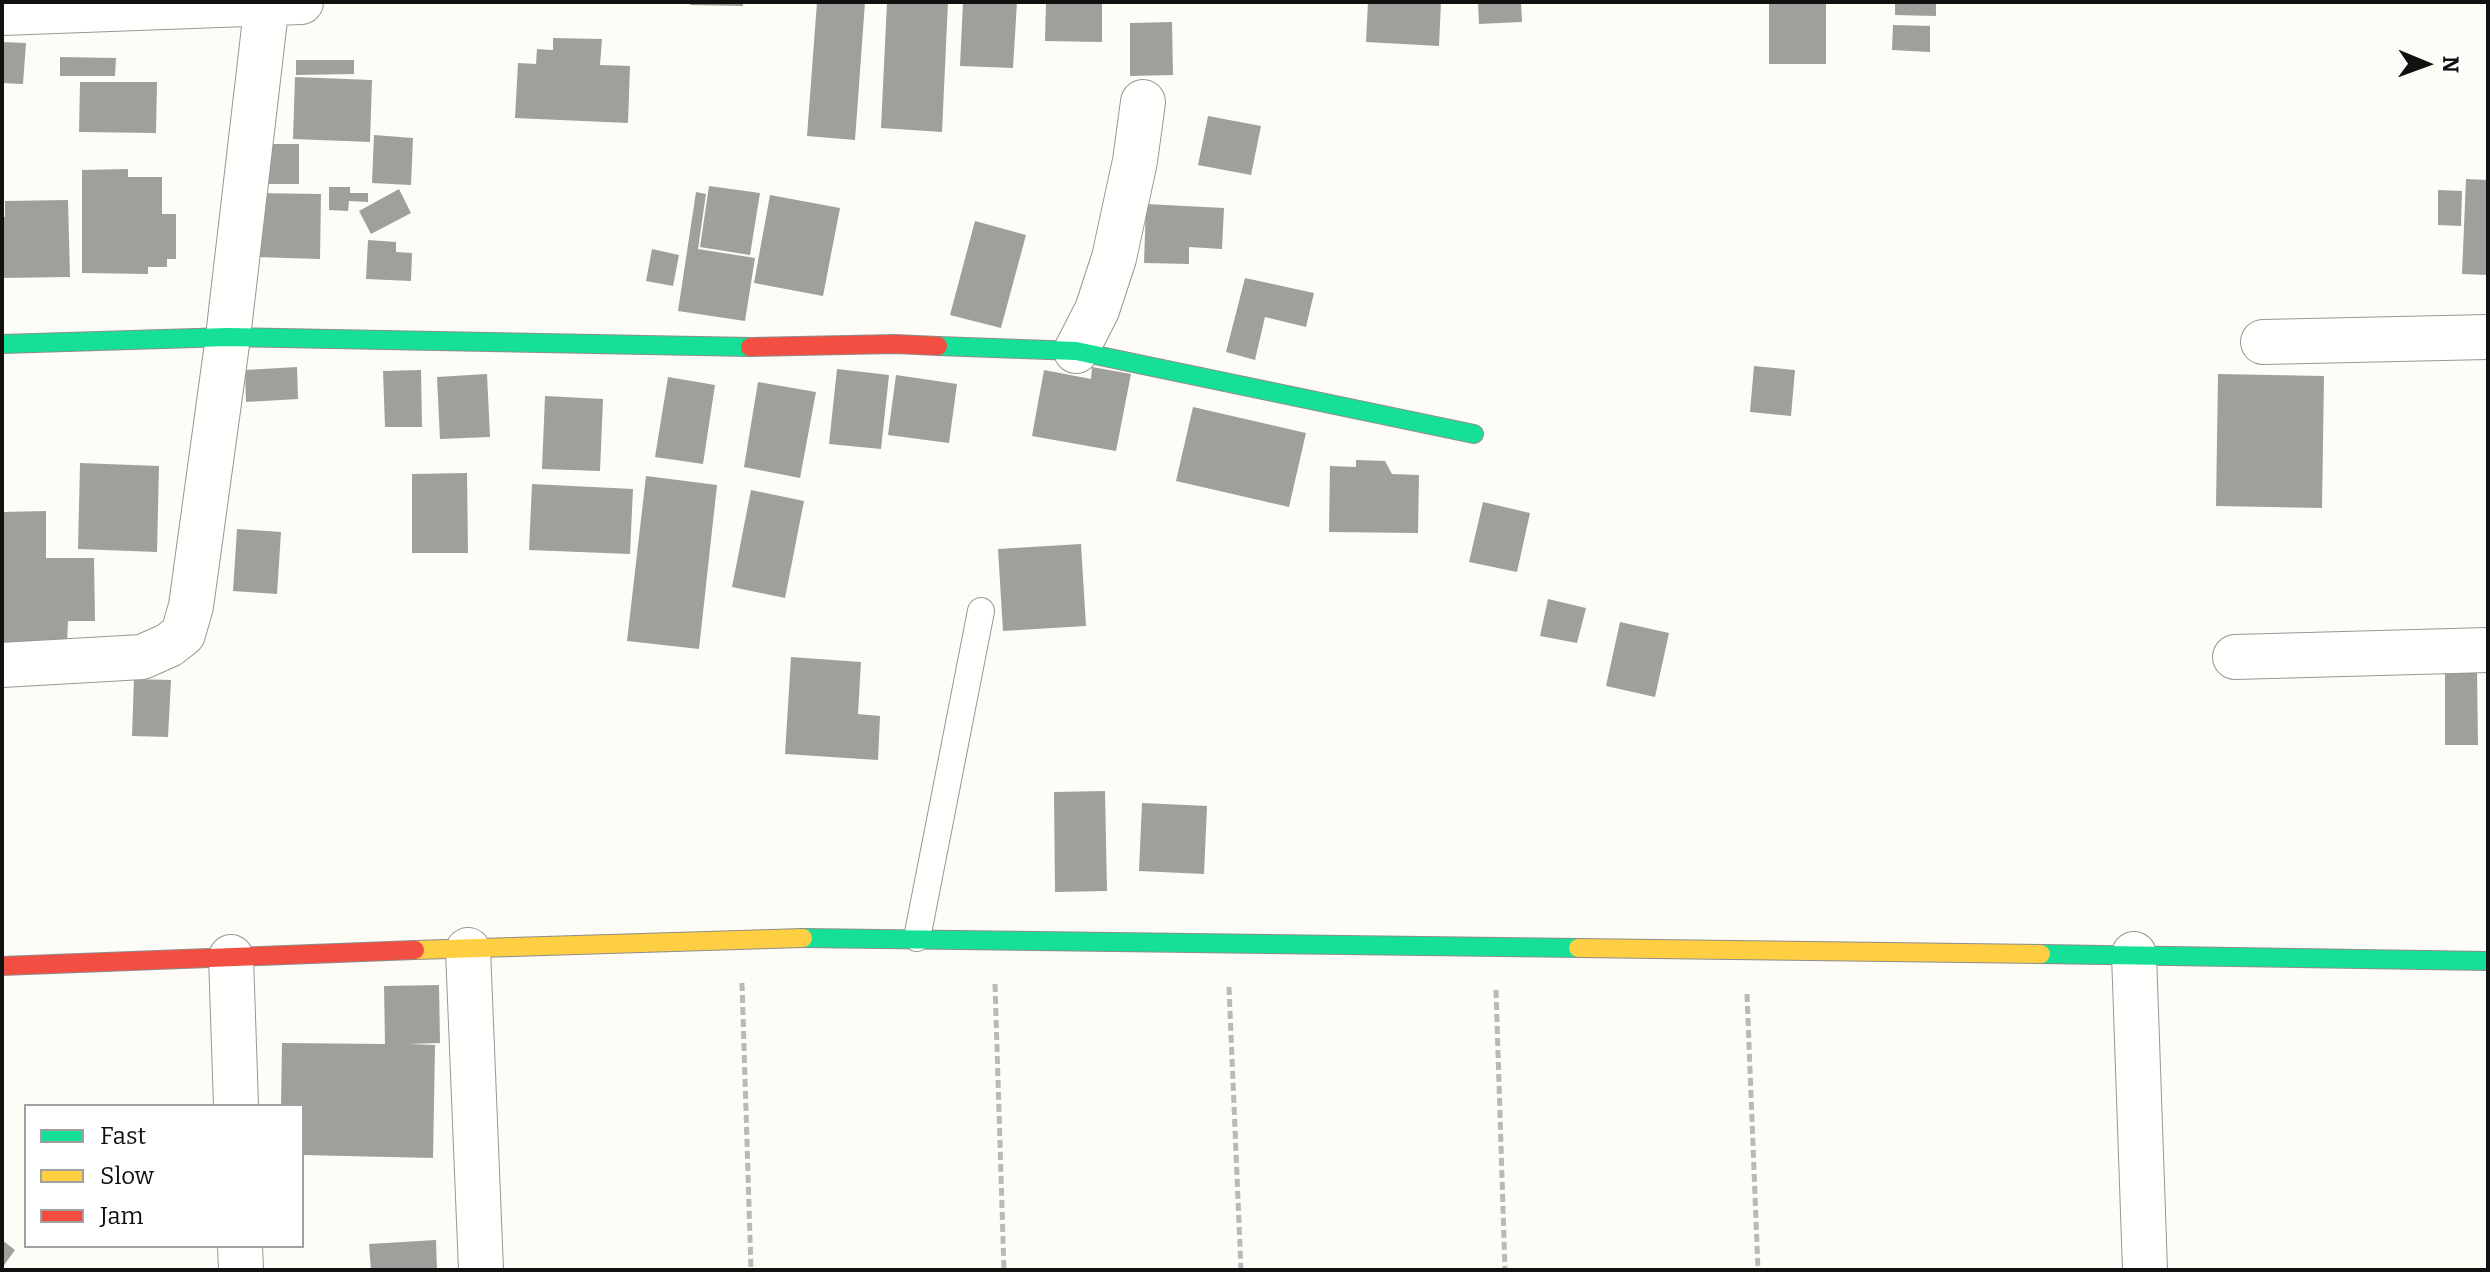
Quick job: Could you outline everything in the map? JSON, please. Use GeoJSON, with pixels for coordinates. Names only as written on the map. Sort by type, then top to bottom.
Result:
{"type":"FeatureCollection","features":[{"type":"Feature","properties":{"kind":"street"},"geometry":{"type":"LineString","coordinates":[[2,13],[278,3],[191,606],[183,634],[169,645],[142,657],[2,665]]}},
{"type":"Feature","properties":{"kind":"street"},"geometry":{"type":"LineString","coordinates":[[1076,351],[1097,310],[1114,258],[1135,161],[1143,102]]}},
{"type":"Feature","properties":{"kind":"street"},"geometry":{"type":"LineString","coordinates":[[2,344],[228,337],[723,348],[895,344],[1076,351],[1474,434]]}},
{"type":"Feature","properties":{"kind":"street"},"geometry":{"type":"LineString","coordinates":[[2263,342],[2488,337]]}},
{"type":"Feature","properties":{"kind":"street"},"geometry":{"type":"LineString","coordinates":[[2235,657],[2488,650]]}},
{"type":"Feature","properties":{"kind":"street"},"geometry":{"type":"LineString","coordinates":[[2,966],[740,938],[1495,945],[2488,961]]}},
{"type":"Feature","properties":{"kind":"street"},"geometry":{"type":"LineString","coordinates":[[468,950],[481,1270]]}},
{"type":"Feature","properties":{"kind":"street"},"geometry":{"type":"LineString","coordinates":[[2134,954],[2145,1270]]}},
{"type":"Feature","properties":{"kind":"street"},"geometry":{"type":"LineString","coordinates":[[231,957],[236,1104]]}},
{"type":"Feature","properties":{"kind":"street"},"geometry":{"type":"LineString","coordinates":[[240,1248],[241,1270]]}},
{"type":"Feature","properties":{"kind":"lane"},"geometry":{"type":"LineString","coordinates":[[917,938],[981,611]]}},
{"type":"Feature","properties":{"kind":"path"},"geometry":{"type":"LineString","coordinates":[[740,938],[751,1270]]}},
{"type":"Feature","properties":{"kind":"path"},"geometry":{"type":"LineString","coordinates":[[993,939],[1004,1270]]}},
{"type":"Feature","properties":{"kind":"path"},"geometry":{"type":"LineString","coordinates":[[1227,942],[1241,1270]]}},
{"type":"Feature","properties":{"kind":"path"},"geometry":{"type":"LineString","coordinates":[[1495,945],[1505,1270]]}},
{"type":"Feature","properties":{"kind":"path"},"geometry":{"type":"LineString","coordinates":[[1745,949],[1758,1270]]}},
{"type":"Feature","properties":{"kind":"building"},"geometry":{"type":"Polygon","coordinates":[[[691,2],[743,2],[743,6],[690,5],[691,2]]]}},
{"type":"Feature","properties":{"kind":"building"},"geometry":{"type":"Polygon","coordinates":[[[817,2],[865,2],[855,140],[807,136],[817,2]]]}},
{"type":"Feature","properties":{"kind":"building"},"geometry":{"type":"Polygon","coordinates":[[[887,2],[948,2],[942,132],[881,128],[887,2]]]}},
{"type":"Feature","properties":{"kind":"building"},"geometry":{"type":"Polygon","coordinates":[[[963,2],[1017,2],[1013,68],[960,66],[963,2]]]}},
{"type":"Feature","properties":{"kind":"building"},"geometry":{"type":"Polygon","coordinates":[[[1046,2],[1102,2],[1102,42],[1045,41],[1046,2]]]}},
{"type":"Feature","properties":{"kind":"building"},"geometry":{"type":"Polygon","coordinates":[[[1368,2],[1441,2],[1439,46],[1366,42],[1368,2]]]}},
{"type":"Feature","properties":{"kind":"building"},"geometry":{"type":"Polygon","coordinates":[[[1478,2],[1521,2],[1522,22],[1479,24],[1478,2]]]}},
{"type":"Feature","properties":{"kind":"building"},"geometry":{"type":"Polygon","coordinates":[[[1769,2],[1826,2],[1826,64],[1769,64],[1769,2]]]}},
{"type":"Feature","properties":{"kind":"building"},"geometry":{"type":"Polygon","coordinates":[[[1895,2],[1936,2],[1936,16],[1895,15],[1895,2]]]}},
{"type":"Feature","properties":{"kind":"building"},"geometry":{"type":"Polygon","coordinates":[[[1172,22],[1173,75],[1130,76],[1130,23],[1172,22]]]}},
{"type":"Feature","properties":{"kind":"building"},"geometry":{"type":"Polygon","coordinates":[[[1893,25],[1930,26],[1930,52],[1892,50],[1893,25]]]}},
{"type":"Feature","properties":{"kind":"building"},"geometry":{"type":"Polygon","coordinates":[[[553,38],[602,39],[600,65],[630,66],[628,123],[515,118],[518,63],[536,64],[537,49],[553,50],[553,38]]]}},
{"type":"Feature","properties":{"kind":"building"},"geometry":{"type":"Polygon","coordinates":[[[2,42],[26,43],[23,84],[2,83],[2,42]]]}},
{"type":"Feature","properties":{"kind":"building"},"geometry":{"type":"Polygon","coordinates":[[[60,57],[116,58],[115,76],[60,76],[60,57]]]}},
{"type":"Feature","properties":{"kind":"building"},"geometry":{"type":"Polygon","coordinates":[[[296,60],[354,60],[354,74],[296,75],[296,60]]]}},
{"type":"Feature","properties":{"kind":"building"},"geometry":{"type":"Polygon","coordinates":[[[295,77],[372,80],[370,142],[293,139],[295,77]]]}},
{"type":"Feature","properties":{"kind":"building"},"geometry":{"type":"Polygon","coordinates":[[[80,82],[157,82],[156,133],[79,132],[80,82]]]}},
{"type":"Feature","properties":{"kind":"building"},"geometry":{"type":"Polygon","coordinates":[[[1208,116],[1261,126],[1251,175],[1198,165],[1208,116]]]}},
{"type":"Feature","properties":{"kind":"building"},"geometry":{"type":"Polygon","coordinates":[[[374,135],[413,138],[411,185],[372,183],[374,135]]]}},
{"type":"Feature","properties":{"kind":"building"},"geometry":{"type":"Polygon","coordinates":[[[262,144],[299,144],[299,184],[262,184],[262,144]]]}},
{"type":"Feature","properties":{"kind":"building"},"geometry":{"type":"Polygon","coordinates":[[[128,169],[128,177],[162,177],[162,214],[176,214],[176,259],[167,259],[167,267],[148,267],[148,274],[82,273],[82,170],[128,169]]]}},
{"type":"Feature","properties":{"kind":"building"},"geometry":{"type":"Polygon","coordinates":[[[2466,179],[2488,180],[2488,275],[2462,274],[2466,179]]]}},
{"type":"Feature","properties":{"kind":"building"},"geometry":{"type":"Polygon","coordinates":[[[709,186],[760,193],[750,255],[700,247],[709,186]]]}},
{"type":"Feature","properties":{"kind":"building"},"geometry":{"type":"Polygon","coordinates":[[[329,187],[350,187],[350,193],[368,193],[368,202],[349,201],[348,211],[329,210],[329,187]]]}},
{"type":"Feature","properties":{"kind":"building"},"geometry":{"type":"Polygon","coordinates":[[[399,189],[411,213],[371,234],[359,211],[399,189]]]}},
{"type":"Feature","properties":{"kind":"building"},"geometry":{"type":"Polygon","coordinates":[[[2438,190],[2462,191],[2461,226],[2438,225],[2438,190]]]}},
{"type":"Feature","properties":{"kind":"building"},"geometry":{"type":"Polygon","coordinates":[[[696,192],[706,194],[698,249],[755,258],[745,321],[678,311],[696,192]]]}},
{"type":"Feature","properties":{"kind":"building"},"geometry":{"type":"Polygon","coordinates":[[[256,193],[321,194],[320,259],[255,257],[256,193]]]}},
{"type":"Feature","properties":{"kind":"building"},"geometry":{"type":"Polygon","coordinates":[[[770,195],[840,208],[823,296],[754,283],[770,195]]]}},
{"type":"Feature","properties":{"kind":"building"},"geometry":{"type":"Polygon","coordinates":[[[68,200],[70,277],[2,278],[5,201],[68,200]]]}},
{"type":"Feature","properties":{"kind":"building"},"geometry":{"type":"Polygon","coordinates":[[[1146,204],[1224,208],[1222,249],[1189,247],[1189,264],[1144,263],[1146,204]]]}},
{"type":"Feature","properties":{"kind":"building"},"geometry":{"type":"Polygon","coordinates":[[[975,221],[1026,235],[1001,328],[950,315],[975,221]]]}},
{"type":"Feature","properties":{"kind":"building"},"geometry":{"type":"Polygon","coordinates":[[[368,240],[396,242],[396,252],[412,253],[411,281],[366,279],[368,240]]]}},
{"type":"Feature","properties":{"kind":"building"},"geometry":{"type":"Polygon","coordinates":[[[652,249],[679,255],[673,286],[646,281],[652,249]]]}},
{"type":"Feature","properties":{"kind":"building"},"geometry":{"type":"Polygon","coordinates":[[[1245,278],[1314,293],[1306,327],[1265,317],[1255,360],[1226,352],[1245,278]]]}},
{"type":"Feature","properties":{"kind":"building"},"geometry":{"type":"Polygon","coordinates":[[[1754,366],[1795,370],[1791,416],[1750,412],[1754,366]]]}},
{"type":"Feature","properties":{"kind":"building"},"geometry":{"type":"Polygon","coordinates":[[[297,367],[298,399],[246,402],[245,370],[297,367]]]}},
{"type":"Feature","properties":{"kind":"building"},"geometry":{"type":"Polygon","coordinates":[[[1092,367],[1131,374],[1116,451],[1032,436],[1044,370],[1091,379],[1092,367]]]}},
{"type":"Feature","properties":{"kind":"building"},"geometry":{"type":"Polygon","coordinates":[[[837,369],[889,375],[881,449],[829,444],[837,369]]]}},
{"type":"Feature","properties":{"kind":"building"},"geometry":{"type":"Polygon","coordinates":[[[421,370],[422,427],[385,427],[383,371],[421,370]]]}},
{"type":"Feature","properties":{"kind":"building"},"geometry":{"type":"Polygon","coordinates":[[[487,374],[490,437],[440,439],[437,377],[487,374]]]}},
{"type":"Feature","properties":{"kind":"building"},"geometry":{"type":"Polygon","coordinates":[[[2218,374],[2324,376],[2322,508],[2216,506],[2218,374]]]}},
{"type":"Feature","properties":{"kind":"building"},"geometry":{"type":"Polygon","coordinates":[[[896,375],[957,384],[949,443],[888,435],[896,375]]]}},
{"type":"Feature","properties":{"kind":"building"},"geometry":{"type":"Polygon","coordinates":[[[668,377],[715,385],[703,464],[655,457],[668,377]]]}},
{"type":"Feature","properties":{"kind":"building"},"geometry":{"type":"Polygon","coordinates":[[[758,382],[816,392],[800,478],[744,467],[758,382]]]}},
{"type":"Feature","properties":{"kind":"building"},"geometry":{"type":"Polygon","coordinates":[[[545,396],[603,399],[600,471],[542,469],[545,396]]]}},
{"type":"Feature","properties":{"kind":"building"},"geometry":{"type":"Polygon","coordinates":[[[1193,407],[1306,433],[1289,507],[1176,481],[1193,407]]]}},
{"type":"Feature","properties":{"kind":"building"},"geometry":{"type":"Polygon","coordinates":[[[1356,460],[1385,461],[1392,474],[1419,475],[1418,533],[1329,532],[1330,466],[1356,467],[1356,460]]]}},
{"type":"Feature","properties":{"kind":"building"},"geometry":{"type":"Polygon","coordinates":[[[80,463],[159,466],[157,552],[78,549],[80,463]]]}},
{"type":"Feature","properties":{"kind":"building"},"geometry":{"type":"Polygon","coordinates":[[[467,473],[468,553],[412,553],[412,474],[467,473]]]}},
{"type":"Feature","properties":{"kind":"building"},"geometry":{"type":"Polygon","coordinates":[[[646,476],[717,485],[699,649],[627,641],[646,476]]]}},
{"type":"Feature","properties":{"kind":"building"},"geometry":{"type":"Polygon","coordinates":[[[532,484],[633,489],[630,554],[529,550],[532,484]]]}},
{"type":"Feature","properties":{"kind":"building"},"geometry":{"type":"Polygon","coordinates":[[[751,490],[804,501],[785,598],[732,587],[751,490]]]}},
{"type":"Feature","properties":{"kind":"building"},"geometry":{"type":"Polygon","coordinates":[[[1483,502],[1530,513],[1517,572],[1469,562],[1483,502]]]}},
{"type":"Feature","properties":{"kind":"building"},"geometry":{"type":"Polygon","coordinates":[[[46,511],[46,558],[94,558],[95,621],[68,621],[67,646],[2,645],[2,512],[46,511]]]}},
{"type":"Feature","properties":{"kind":"building"},"geometry":{"type":"Polygon","coordinates":[[[237,529],[281,532],[277,594],[233,591],[237,529]]]}},
{"type":"Feature","properties":{"kind":"building"},"geometry":{"type":"Polygon","coordinates":[[[1081,544],[1086,626],[1003,631],[998,549],[1081,544]]]}},
{"type":"Feature","properties":{"kind":"building"},"geometry":{"type":"Polygon","coordinates":[[[1548,599],[1586,608],[1577,643],[1540,636],[1548,599]]]}},
{"type":"Feature","properties":{"kind":"building"},"geometry":{"type":"Polygon","coordinates":[[[1620,622],[1669,633],[1655,697],[1606,686],[1620,622]]]}},
{"type":"Feature","properties":{"kind":"building"},"geometry":{"type":"Polygon","coordinates":[[[791,657],[861,662],[858,714],[880,716],[878,760],[785,754],[791,657]]]}},
{"type":"Feature","properties":{"kind":"building"},"geometry":{"type":"Polygon","coordinates":[[[2477,669],[2478,745],[2445,745],[2445,670],[2477,669]]]}},
{"type":"Feature","properties":{"kind":"building"},"geometry":{"type":"Polygon","coordinates":[[[134,679],[171,680],[168,737],[132,736],[134,679]]]}},
{"type":"Feature","properties":{"kind":"building"},"geometry":{"type":"Polygon","coordinates":[[[1105,791],[1107,891],[1055,892],[1054,792],[1105,791]]]}},
{"type":"Feature","properties":{"kind":"building"},"geometry":{"type":"Polygon","coordinates":[[[1142,803],[1207,806],[1204,874],[1139,871],[1142,803]]]}},
{"type":"Feature","properties":{"kind":"building"},"geometry":{"type":"Polygon","coordinates":[[[439,985],[440,1043],[407,1044],[435,1045],[433,1158],[304,1155],[304,1104],[281,1104],[282,1043],[385,1044],[384,986],[439,985]]]}},
{"type":"Feature","properties":{"kind":"building"},"geometry":{"type":"Polygon","coordinates":[[[2,1240],[15,1250],[2,1268],[2,1240]]]}},
{"type":"Feature","properties":{"kind":"building"},"geometry":{"type":"Polygon","coordinates":[[[436,1240],[437,1270],[371,1270],[369,1244],[436,1240]]]}},
{"type":"Feature","properties":{"kind":"traffic: fast"},"geometry":{"type":"LineString","coordinates":[[2,344],[228,337],[750,347]]}},
{"type":"Feature","properties":{"kind":"traffic: fast"},"geometry":{"type":"LineString","coordinates":[[938,346],[1076,351],[1474,434]]}},
{"type":"Feature","properties":{"kind":"traffic: fast"},"geometry":{"type":"LineString","coordinates":[[803,938],[1578,948]]}},
{"type":"Feature","properties":{"kind":"traffic: fast"},"geometry":{"type":"LineString","coordinates":[[2041,954],[2488,961]]}},
{"type":"Feature","properties":{"kind":"traffic: slow"},"geometry":{"type":"LineString","coordinates":[[415,950],[803,938]]}},
{"type":"Feature","properties":{"kind":"traffic: slow"},"geometry":{"type":"LineString","coordinates":[[1578,948],[2041,954]]}},
{"type":"Feature","properties":{"kind":"traffic: jam"},"geometry":{"type":"LineString","coordinates":[[750,347],[938,346]]}},
{"type":"Feature","properties":{"kind":"traffic: jam"},"geometry":{"type":"LineString","coordinates":[[2,966],[415,950]]}}]}
